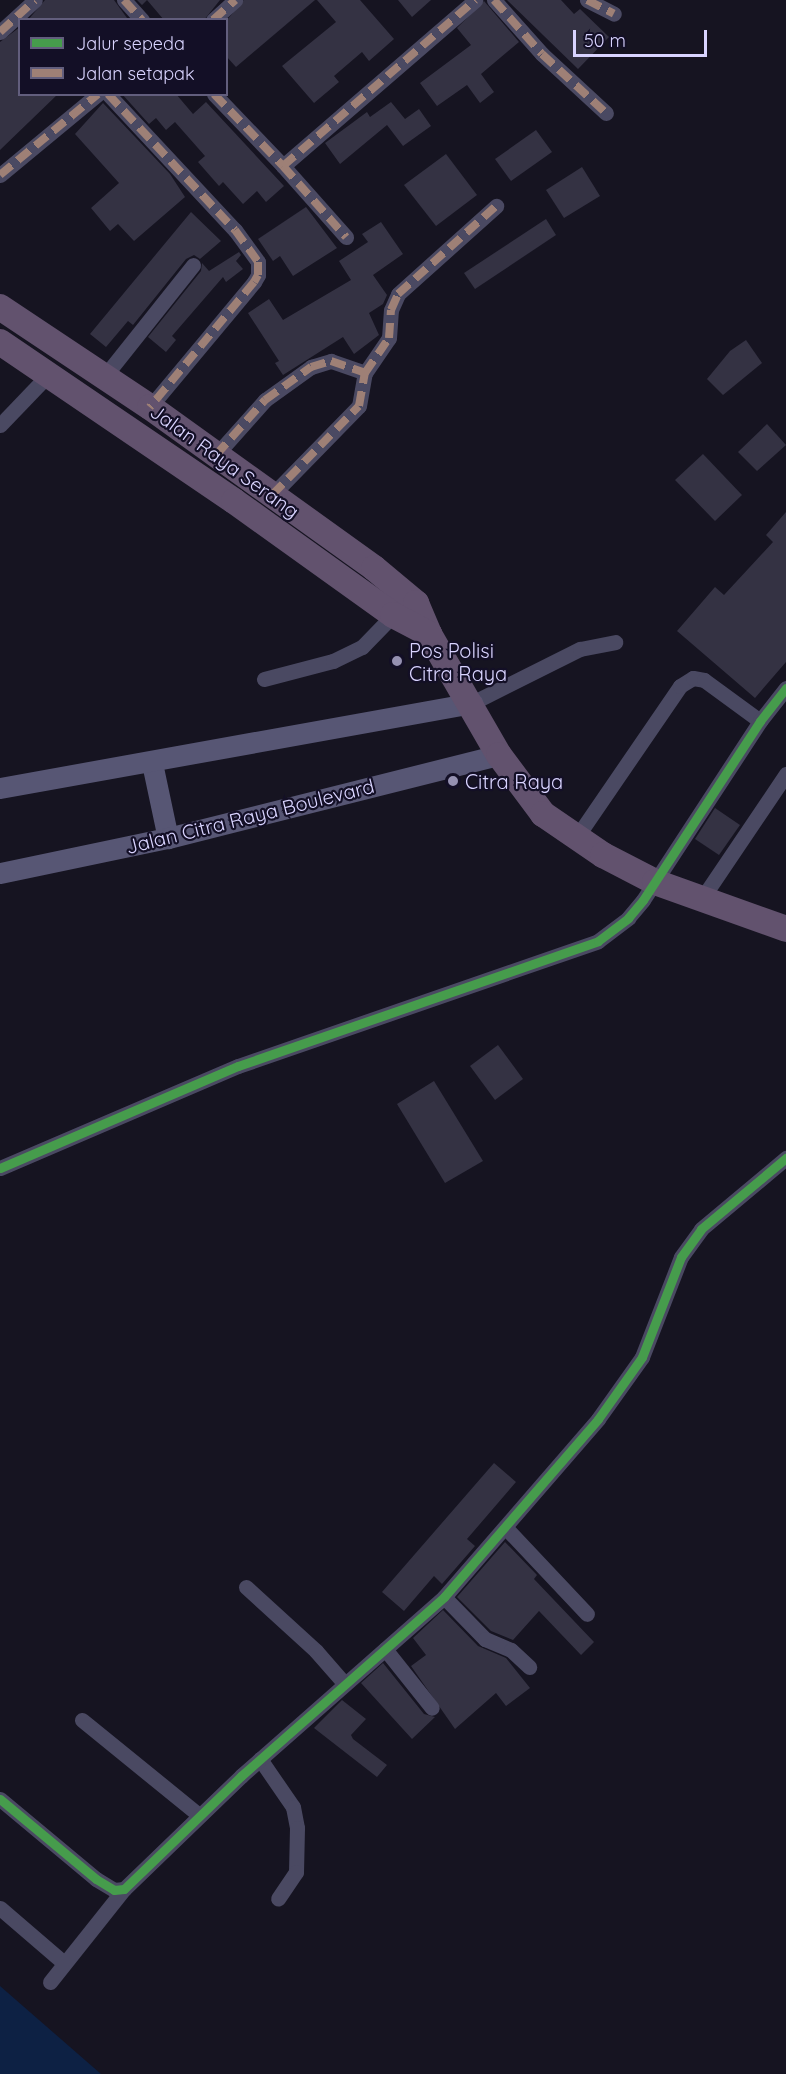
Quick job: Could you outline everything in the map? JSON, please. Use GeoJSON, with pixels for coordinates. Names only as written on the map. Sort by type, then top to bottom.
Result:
{"type":"FeatureCollection","features":[{"type":"Feature","properties":{"kind":"highway","name":"Jalan Raya Serang"},"geometry":{"type":"LineString","coordinates":[[0,307],[150,407],[416,603],[429,634],[472,703],[499,754],[543,814],[576,838],[655,882],[786,929]]}},
{"type":"Feature","properties":{"kind":"highway","name":"Jalan Raya Serang"},"geometry":{"type":"LineString","coordinates":[[0,342],[234,501],[393,615],[429,634]]}},
{"type":"Feature","properties":{"kind":"main road"},"geometry":{"type":"LineString","coordinates":[[0,788],[152,763],[472,703]]}},
{"type":"Feature","properties":{"kind":"main road","name":"Jalan Citra Raya Boulevard"},"geometry":{"type":"LineString","coordinates":[[0,873],[168,838],[499,754]]}},
{"type":"Feature","properties":{"kind":"main road"},"geometry":{"type":"LineString","coordinates":[[152,763],[168,838]]}},
{"type":"Feature","properties":{"kind":"street"},"geometry":{"type":"LineString","coordinates":[[0,32],[35,0]]}},
{"type":"Feature","properties":{"kind":"street"},"geometry":{"type":"LineString","coordinates":[[124,0],[140,18]]}},
{"type":"Feature","properties":{"kind":"street"},"geometry":{"type":"LineString","coordinates":[[215,18],[235,0]]}},
{"type":"Feature","properties":{"kind":"street"},"geometry":{"type":"LineString","coordinates":[[283,166],[475,0]]}},
{"type":"Feature","properties":{"kind":"street"},"geometry":{"type":"LineString","coordinates":[[494,0],[542,54],[606,113]]}},
{"type":"Feature","properties":{"kind":"street"},"geometry":{"type":"LineString","coordinates":[[587,0],[615,14]]}},
{"type":"Feature","properties":{"kind":"street"},"geometry":{"type":"LineString","coordinates":[[0,175],[96,96]]}},
{"type":"Feature","properties":{"kind":"street"},"geometry":{"type":"LineString","coordinates":[[110,96],[235,230],[258,262],[258,275],[254,282],[150,407]]}},
{"type":"Feature","properties":{"kind":"street"},"geometry":{"type":"LineString","coordinates":[[216,96],[283,166],[346,237]]}},
{"type":"Feature","properties":{"kind":"street"},"geometry":{"type":"LineString","coordinates":[[272,495],[359,406],[365,373],[389,338],[391,310],[398,294],[496,206]]}},
{"type":"Feature","properties":{"kind":"street"},"geometry":{"type":"LineString","coordinates":[[104,377],[193,265]]}},
{"type":"Feature","properties":{"kind":"street"},"geometry":{"type":"LineString","coordinates":[[216,455],[265,400],[311,367],[331,361],[365,373]]}},
{"type":"Feature","properties":{"kind":"street"},"geometry":{"type":"LineString","coordinates":[[0,425],[48,375]]}},
{"type":"Feature","properties":{"kind":"street"},"geometry":{"type":"LineString","coordinates":[[264,679],[333,661],[362,647],[393,615]]}},
{"type":"Feature","properties":{"kind":"street"},"geometry":{"type":"LineString","coordinates":[[472,703],[580,649],[615,642]]}},
{"type":"Feature","properties":{"kind":"street"},"geometry":{"type":"LineString","coordinates":[[576,838],[680,686],[693,678],[704,680],[760,721]]}},
{"type":"Feature","properties":{"kind":"street"},"geometry":{"type":"LineString","coordinates":[[0,1168],[238,1066],[598,941],[628,918],[655,882],[760,721],[786,688]]}},
{"type":"Feature","properties":{"kind":"street"},"geometry":{"type":"LineString","coordinates":[[701,900],[786,774]]}},
{"type":"Feature","properties":{"kind":"street"},"geometry":{"type":"LineString","coordinates":[[50,1982],[124,1889],[260,1759],[444,1597],[506,1528],[598,1419],[642,1357],[681,1257],[701,1229],[786,1158]]}},
{"type":"Feature","properties":{"kind":"street"},"geometry":{"type":"LineString","coordinates":[[506,1528],[587,1614]]}},
{"type":"Feature","properties":{"kind":"street"},"geometry":{"type":"LineString","coordinates":[[246,1587],[316,1651],[344,1683]]}},
{"type":"Feature","properties":{"kind":"street"},"geometry":{"type":"LineString","coordinates":[[444,1597],[485,1639],[511,1650],[529,1667]]}},
{"type":"Feature","properties":{"kind":"street"},"geometry":{"type":"LineString","coordinates":[[385,1649],[432,1708]]}},
{"type":"Feature","properties":{"kind":"street"},"geometry":{"type":"LineString","coordinates":[[82,1720],[200,1815]]}},
{"type":"Feature","properties":{"kind":"street"},"geometry":{"type":"LineString","coordinates":[[260,1759],[293,1807],[297,1828],[296,1872],[278,1899]]}},
{"type":"Feature","properties":{"kind":"street"},"geometry":{"type":"LineString","coordinates":[[0,1799],[96,1879],[114,1890],[124,1889]]}},
{"type":"Feature","properties":{"kind":"street"},"geometry":{"type":"LineString","coordinates":[[0,1908],[64,1963]]}},
{"type":"Feature","properties":{"kind":"water"},"geometry":{"type":"Polygon","coordinates":[[[0,1986],[101,2074],[0,2074],[0,1986]]]}},
{"type":"Feature","properties":{"kind":"building"},"geometry":{"type":"Polygon","coordinates":[[[45,0],[114,0],[127,18],[30,18],[45,0]]]}},
{"type":"Feature","properties":{"kind":"building"},"geometry":{"type":"Polygon","coordinates":[[[137,0],[147,0],[142,5],[137,0]]]}},
{"type":"Feature","properties":{"kind":"building"},"geometry":{"type":"Polygon","coordinates":[[[147,0],[220,0],[206,18],[162,18],[147,0]]]}},
{"type":"Feature","properties":{"kind":"building"},"geometry":{"type":"Polygon","coordinates":[[[244,0],[315,0],[236,67],[228,58],[228,19],[244,0]]]}},
{"type":"Feature","properties":{"kind":"building"},"geometry":{"type":"Polygon","coordinates":[[[317,0],[360,0],[394,39],[369,61],[362,52],[334,76],[339,82],[314,103],[282,66],[336,22],[317,0]]]}},
{"type":"Feature","properties":{"kind":"building"},"geometry":{"type":"Polygon","coordinates":[[[398,0],[431,0],[412,17],[398,0]]]}},
{"type":"Feature","properties":{"kind":"building"},"geometry":{"type":"Polygon","coordinates":[[[507,0],[561,0],[574,14],[580,9],[609,37],[578,69],[507,0]]]}},
{"type":"Feature","properties":{"kind":"building"},"geometry":{"type":"Polygon","coordinates":[[[484,1],[519,42],[481,74],[494,92],[480,103],[467,85],[437,106],[420,83],[471,45],[457,28],[484,1]]]}},
{"type":"Feature","properties":{"kind":"building"},"geometry":{"type":"Polygon","coordinates":[[[18,28],[18,96],[56,96],[0,150],[0,42],[18,28]]]}},
{"type":"Feature","properties":{"kind":"building"},"geometry":{"type":"Polygon","coordinates":[[[124,96],[178,96],[193,114],[206,102],[284,186],[266,202],[257,191],[243,204],[223,182],[219,186],[198,162],[205,156],[175,122],[166,130],[156,118],[149,124],[124,96]]]}},
{"type":"Feature","properties":{"kind":"building"},"geometry":{"type":"Polygon","coordinates":[[[391,102],[405,119],[419,109],[431,126],[403,146],[387,125],[340,164],[325,143],[367,112],[370,117],[391,102]]]}},
{"type":"Feature","properties":{"kind":"building"},"geometry":{"type":"Polygon","coordinates":[[[103,103],[170,174],[185,197],[134,241],[118,224],[110,231],[91,208],[119,183],[75,134],[103,103]]]}},
{"type":"Feature","properties":{"kind":"building"},"geometry":{"type":"Polygon","coordinates":[[[536,130],[552,152],[511,181],[495,159],[536,130]]]}},
{"type":"Feature","properties":{"kind":"building"},"geometry":{"type":"Polygon","coordinates":[[[446,154],[477,195],[436,226],[404,185],[446,154]]]}},
{"type":"Feature","properties":{"kind":"building"},"geometry":{"type":"Polygon","coordinates":[[[582,167],[600,196],[564,218],[546,190],[582,167]]]}},
{"type":"Feature","properties":{"kind":"building"},"geometry":{"type":"Polygon","coordinates":[[[306,207],[337,248],[293,276],[280,256],[273,261],[258,239],[306,207]]]}},
{"type":"Feature","properties":{"kind":"building"},"geometry":{"type":"Polygon","coordinates":[[[191,212],[221,241],[200,259],[194,255],[186,259],[133,325],[128,321],[106,347],[90,334],[191,212]]]}},
{"type":"Feature","properties":{"kind":"building"},"geometry":{"type":"Polygon","coordinates":[[[546,219],[556,235],[475,289],[464,273],[546,219]]]}},
{"type":"Feature","properties":{"kind":"building"},"geometry":{"type":"Polygon","coordinates":[[[381,222],[403,254],[373,275],[387,295],[383,304],[369,313],[379,335],[354,354],[343,337],[283,375],[275,363],[279,361],[248,313],[269,299],[283,320],[351,280],[339,261],[368,242],[362,234],[381,222]]]}},
{"type":"Feature","properties":{"kind":"building"},"geometry":{"type":"Polygon","coordinates":[[[239,252],[241,255],[236,261],[243,269],[226,282],[223,277],[172,336],[176,340],[166,352],[148,337],[201,271],[202,263],[209,271],[239,252]]]}},
{"type":"Feature","properties":{"kind":"building"},"geometry":{"type":"Polygon","coordinates":[[[746,340],[762,363],[723,395],[707,379],[730,351],[746,340]]]}},
{"type":"Feature","properties":{"kind":"building"},"geometry":{"type":"Polygon","coordinates":[[[767,424],[786,445],[757,471],[738,452],[767,424]]]}},
{"type":"Feature","properties":{"kind":"building"},"geometry":{"type":"Polygon","coordinates":[[[703,454],[742,495],[715,521],[675,480],[703,454]]]}},
{"type":"Feature","properties":{"kind":"building"},"geometry":{"type":"Polygon","coordinates":[[[786,512],[786,662],[755,698],[677,631],[715,587],[724,595],[773,542],[766,535],[786,512]]]}},
{"type":"Feature","properties":{"kind":"building"},"geometry":{"type":"Polygon","coordinates":[[[715,808],[740,825],[719,855],[695,839],[715,808]]]}},
{"type":"Feature","properties":{"kind":"building"},"geometry":{"type":"Polygon","coordinates":[[[498,1045],[523,1079],[495,1100],[470,1066],[498,1045]]]}},
{"type":"Feature","properties":{"kind":"building"},"geometry":{"type":"Polygon","coordinates":[[[434,1081],[483,1161],[445,1183],[397,1104],[434,1081]]]}},
{"type":"Feature","properties":{"kind":"building"},"geometry":{"type":"Polygon","coordinates":[[[494,1463],[516,1482],[467,1539],[475,1546],[442,1584],[434,1576],[404,1611],[382,1592],[494,1463]]]}},
{"type":"Feature","properties":{"kind":"building"},"geometry":{"type":"Polygon","coordinates":[[[505,1542],[537,1575],[534,1579],[594,1642],[581,1655],[539,1611],[513,1640],[491,1631],[457,1597],[505,1542]]]}},
{"type":"Feature","properties":{"kind":"building"},"geometry":{"type":"Polygon","coordinates":[[[443,1610],[478,1646],[506,1658],[530,1688],[506,1706],[496,1693],[455,1729],[411,1666],[426,1655],[413,1638],[443,1610]]]}},
{"type":"Feature","properties":{"kind":"building"},"geometry":{"type":"Polygon","coordinates":[[[383,1663],[424,1714],[435,1717],[412,1739],[361,1683],[383,1663]]]}},
{"type":"Feature","properties":{"kind":"building"},"geometry":{"type":"Polygon","coordinates":[[[342,1700],[366,1719],[351,1735],[353,1739],[387,1765],[377,1777],[314,1728],[342,1700]]]}},
{"type":"Feature","properties":{"kind":"marked path"},"geometry":{"type":"LineString","coordinates":[[0,32],[35,0]]}},
{"type":"Feature","properties":{"kind":"marked path"},"geometry":{"type":"LineString","coordinates":[[124,0],[140,18]]}},
{"type":"Feature","properties":{"kind":"marked path"},"geometry":{"type":"LineString","coordinates":[[215,18],[235,0]]}},
{"type":"Feature","properties":{"kind":"marked path"},"geometry":{"type":"LineString","coordinates":[[216,96],[283,166],[475,0]]}},
{"type":"Feature","properties":{"kind":"marked path"},"geometry":{"type":"LineString","coordinates":[[494,0],[542,54],[606,113]]}},
{"type":"Feature","properties":{"kind":"marked path"},"geometry":{"type":"LineString","coordinates":[[587,0],[614,14]]}},
{"type":"Feature","properties":{"kind":"marked path"},"geometry":{"type":"LineString","coordinates":[[0,175],[96,96]]}},
{"type":"Feature","properties":{"kind":"marked path"},"geometry":{"type":"LineString","coordinates":[[110,96],[235,230],[258,262],[258,275],[254,282],[150,407]]}},
{"type":"Feature","properties":{"kind":"marked path"},"geometry":{"type":"LineString","coordinates":[[283,166],[346,237]]}},
{"type":"Feature","properties":{"kind":"marked path"},"geometry":{"type":"LineString","coordinates":[[272,495],[359,406],[365,373],[389,338],[391,310],[398,294],[496,206]]}},
{"type":"Feature","properties":{"kind":"marked path"},"geometry":{"type":"LineString","coordinates":[[216,455],[265,400],[311,367],[331,361],[365,373]]}},
{"type":"Feature","properties":{"kind":"cycle path"},"geometry":{"type":"LineString","coordinates":[[0,1168],[238,1066],[598,941],[628,918],[643,900],[760,721],[786,688]]}},
{"type":"Feature","properties":{"kind":"cycle path"},"geometry":{"type":"LineString","coordinates":[[0,1799],[96,1879],[114,1890],[124,1889],[241,1776],[444,1597],[598,1419],[642,1357],[681,1257],[701,1229],[786,1158]]}},
{"type":"Feature","properties":{"kind":"place","name":"Pos Polisi Citra Raya"},"geometry":{"type":"Point","coordinates":[397,661]}},
{"type":"Feature","properties":{"kind":"place","name":"Citra Raya"},"geometry":{"type":"Point","coordinates":[453,781]}}]}
